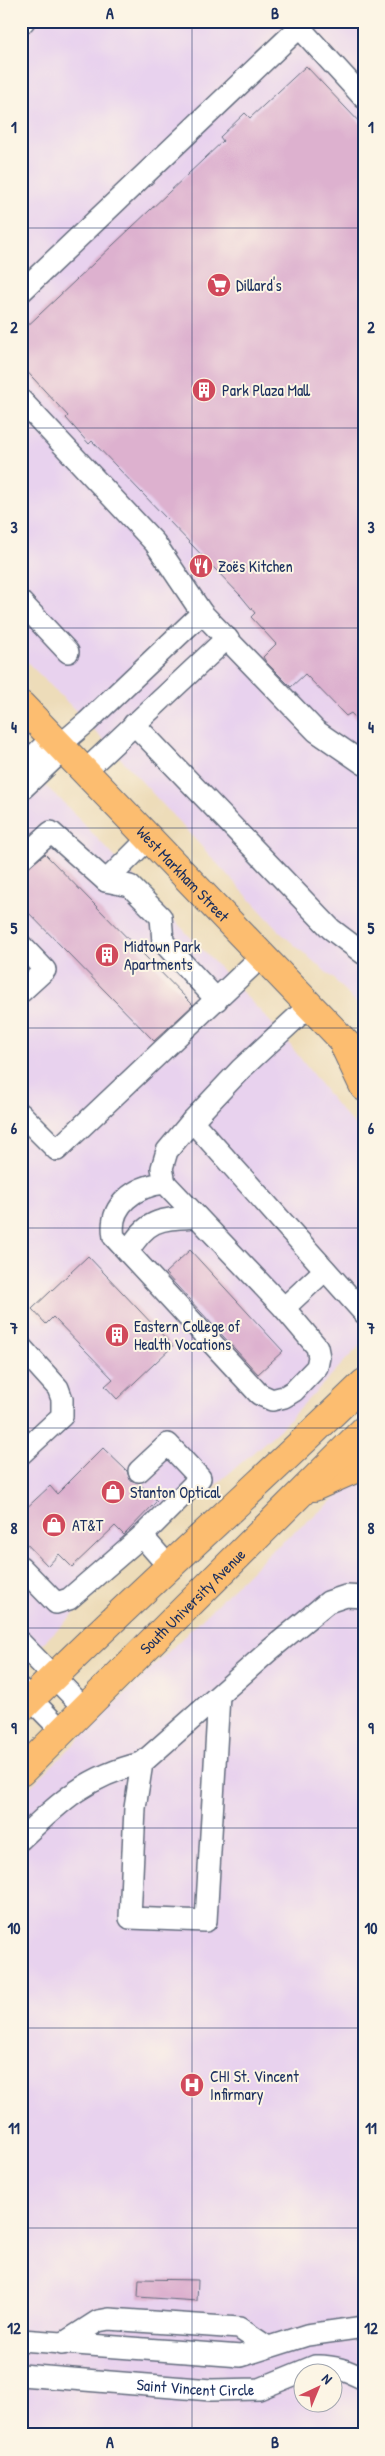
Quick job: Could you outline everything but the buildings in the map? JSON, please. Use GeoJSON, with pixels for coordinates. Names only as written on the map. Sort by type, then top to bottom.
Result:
{"type":"FeatureCollection","features":[{"type":"Feature","properties":{"kind":"main road","name":"West Markham Street"},"geometry":{"type":"LineString","coordinates":[[21,705],[150,837],[364,1062]]}},
{"type":"Feature","properties":{"kind":"main road","name":"West Markham Street"},"geometry":{"type":"LineString","coordinates":[[344,1043],[364,1087]]}},
{"type":"Feature","properties":{"kind":"main road"},"geometry":{"type":"LineString","coordinates":[[25,1699],[54,1676],[364,1383]]}},
{"type":"Feature","properties":{"kind":"main road","name":"South University Avenue"},"geometry":{"type":"LineString","coordinates":[[21,1772],[364,1430]]}},
{"type":"Feature","properties":{"kind":"main road"},"geometry":{"type":"LineString","coordinates":[[301,1492],[364,1465]]}},
{"type":"Feature","properties":{"kind":"street"},"geometry":{"type":"LineString","coordinates":[[21,292],[303,24],[364,98]]}},
{"type":"Feature","properties":{"kind":"street"},"geometry":{"type":"LineString","coordinates":[[21,400],[155,543],[202,613],[316,731],[364,764]]}},
{"type":"Feature","properties":{"kind":"street"},"geometry":{"type":"LineString","coordinates":[[21,602],[68,652]]}},
{"type":"Feature","properties":{"kind":"street"},"geometry":{"type":"LineString","coordinates":[[21,768],[87,722],[202,613]]}},
{"type":"Feature","properties":{"kind":"street"},"geometry":{"type":"LineString","coordinates":[[85,771],[227,638]]}},
{"type":"Feature","properties":{"kind":"street"},"geometry":{"type":"LineString","coordinates":[[134,724],[331,928],[364,954]]}},
{"type":"Feature","properties":{"kind":"street"},"geometry":{"type":"LineString","coordinates":[[21,790],[58,744]]}},
{"type":"Feature","properties":{"kind":"street"},"geometry":{"type":"LineString","coordinates":[[21,859],[51,832],[106,881],[130,886],[161,917],[163,942],[216,1000]]}},
{"type":"Feature","properties":{"kind":"street"},"geometry":{"type":"LineString","coordinates":[[106,881],[150,837]]}},
{"type":"Feature","properties":{"kind":"street"},"geometry":{"type":"LineString","coordinates":[[21,945],[45,970],[21,992]]}},
{"type":"Feature","properties":{"kind":"street"},"geometry":{"type":"LineString","coordinates":[[21,1114],[57,1150],[262,956]]}},
{"type":"Feature","properties":{"kind":"street"},"geometry":{"type":"LineString","coordinates":[[165,1183],[149,1184],[135,1192],[118,1207],[111,1223],[114,1237],[260,1394],[272,1400],[284,1397],[294,1391],[317,1367],[319,1357],[312,1338],[165,1183],[162,1168],[164,1159],[192,1121],[241,1069],[309,1006]]}},
{"type":"Feature","properties":{"kind":"street"},"geometry":{"type":"LineString","coordinates":[[192,1121],[364,1313]]}},
{"type":"Feature","properties":{"kind":"street"},"geometry":{"type":"LineString","coordinates":[[128,1252],[140,1232],[149,1225],[170,1219],[197,1217]]}},
{"type":"Feature","properties":{"kind":"street"},"geometry":{"type":"LineString","coordinates":[[284,1308],[326,1270]]}},
{"type":"Feature","properties":{"kind":"street"},"geometry":{"type":"LineString","coordinates":[[21,1348],[58,1388],[62,1399],[62,1416],[21,1454]]}},
{"type":"Feature","properties":{"kind":"street"},"geometry":{"type":"LineString","coordinates":[[21,1567],[56,1603],[69,1599],[142,1536],[200,1478],[168,1444],[138,1471]]}},
{"type":"Feature","properties":{"kind":"street"},"geometry":{"type":"LineString","coordinates":[[142,1536],[169,1567]]}},
{"type":"Feature","properties":{"kind":"street"},"geometry":{"type":"LineString","coordinates":[[21,1839],[70,1794],[102,1776],[142,1763],[271,1649],[328,1602],[346,1596],[364,1598]]}},
{"type":"Feature","properties":{"kind":"street"},"geometry":{"type":"LineString","coordinates":[[21,1642],[84,1708]]}},
{"type":"Feature","properties":{"kind":"street"},"geometry":{"type":"LineString","coordinates":[[142,1763],[135,1808],[130,1918],[206,1921],[215,1806],[219,1695]]}},
{"type":"Feature","properties":{"kind":"street"},"geometry":{"type":"LineString","coordinates":[[25,1699],[62,1730]]}},
{"type":"Feature","properties":{"kind":"street"},"geometry":{"type":"LineString","coordinates":[[62,2344],[98,2321],[109,2319],[240,2328],[266,2346]]}},
{"type":"Feature","properties":{"kind":"street"},"geometry":{"type":"LineString","coordinates":[[21,2340],[241,2356],[266,2346],[307,2335],[364,2327]]}},
{"type":"Feature","properties":{"kind":"street"},"geometry":{"type":"LineString","coordinates":[[97,2380],[92,2371],[92,2364],[104,2346]]}},
{"type":"Feature","properties":{"kind":"street"},"geometry":{"type":"LineString","coordinates":[[241,2356],[252,2371],[242,2390]]}},
{"type":"Feature","properties":{"kind":"street","name":"Saint Vincent Circle"},"geometry":{"type":"LineString","coordinates":[[21,2375],[211,2390],[242,2390],[269,2387],[315,2366],[336,2367],[364,2379]]}},
{"type":"Feature","properties":{"kind":"shaded area","name":"Park Plaza Mall"},"geometry":{"type":"Polygon","coordinates":[[[21,21],[364,21],[364,1012],[334,979],[282,934],[87,722],[21,656],[21,21]]]}},
{"type":"Feature","properties":{"kind":"shaded area"},"geometry":{"type":"Polygon","coordinates":[[[21,764],[61,800],[280,1032],[338,1107],[364,1136],[364,1341],[278,1431],[146,1545],[21,1664],[21,764]]]}},
{"type":"Feature","properties":{"kind":"shaded area","name":"CHI St. Vincent Infirmary"},"geometry":{"type":"Polygon","coordinates":[[[364,1475],[364,2435],[21,2435],[21,1796],[269,1553],[364,1475]]]}},
{"type":"Feature","properties":{"kind":"place","name":"Dillard's"},"geometry":{"type":"Point","coordinates":[219,285]}},
{"type":"Feature","properties":{"kind":"place","name":"Park Plaza Mall"},"geometry":{"type":"Point","coordinates":[204,390]}},
{"type":"Feature","properties":{"kind":"place","name":"Zoës Kitchen"},"geometry":{"type":"Point","coordinates":[201,566]}},
{"type":"Feature","properties":{"kind":"place","name":"Midtown Park Apartments"},"geometry":{"type":"Point","coordinates":[107,955]}},
{"type":"Feature","properties":{"kind":"place","name":"Eastern College of Health Vocations"},"geometry":{"type":"Point","coordinates":[117,1335]}},
{"type":"Feature","properties":{"kind":"place","name":"Stanton Optical"},"geometry":{"type":"Point","coordinates":[113,1492]}},
{"type":"Feature","properties":{"kind":"place","name":"AT&T"},"geometry":{"type":"Point","coordinates":[54,1525]}},
{"type":"Feature","properties":{"kind":"place","name":"CHI St. Vincent Infirmary"},"geometry":{"type":"Point","coordinates":[192,2085]}}]}
